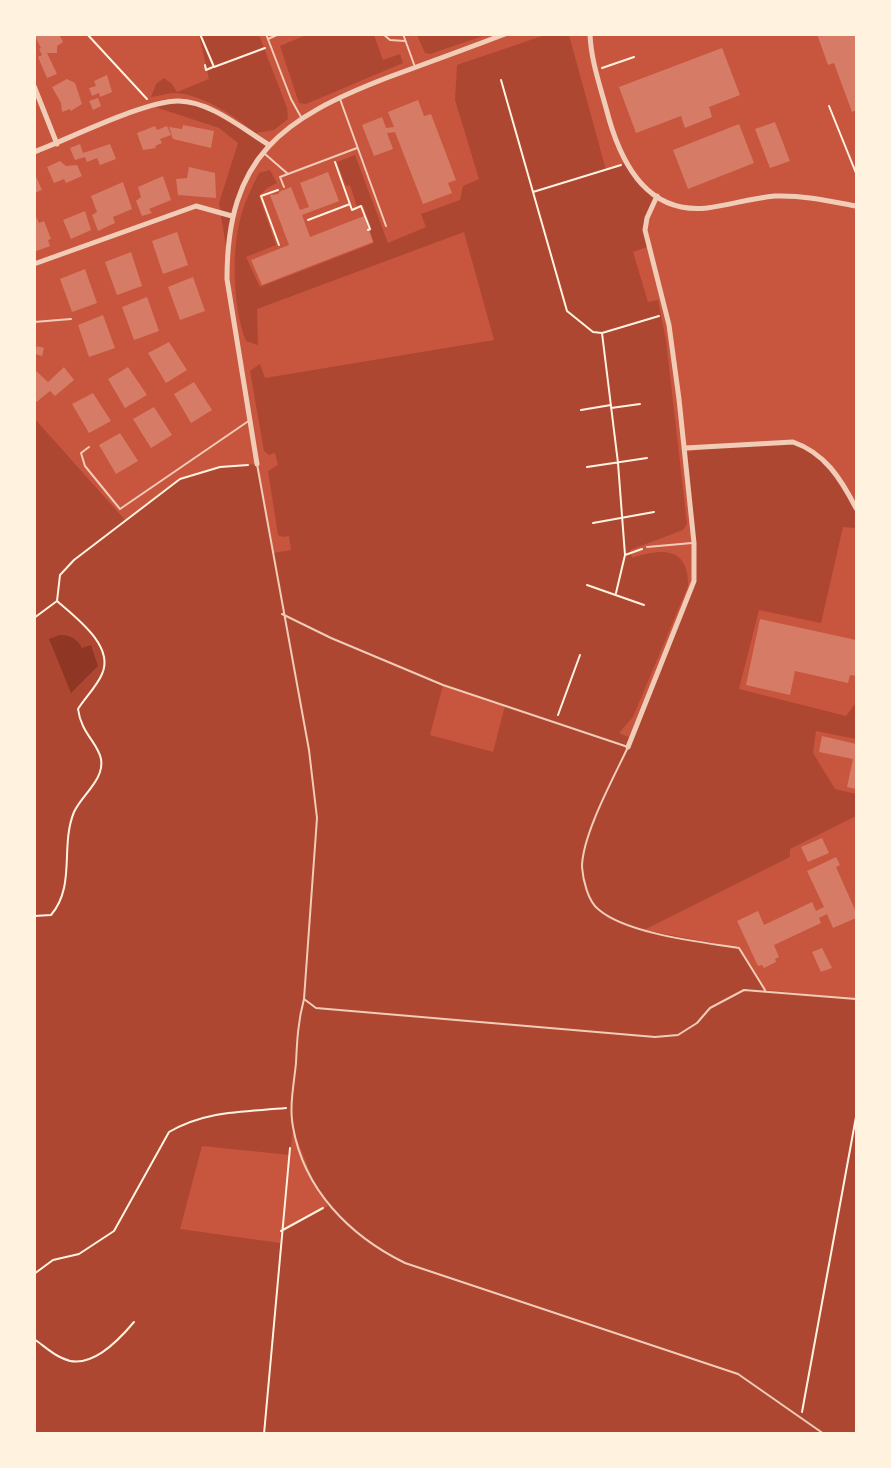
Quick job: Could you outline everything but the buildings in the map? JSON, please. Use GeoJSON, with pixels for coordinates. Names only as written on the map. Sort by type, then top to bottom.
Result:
{"type":"FeatureCollection","features":[{"type":"Feature","properties":{"kind":"street"},"geometry":{"type":"LineString","coordinates":[[257,464],[227,279],[227,253],[232,216],[247,177],[269,146],[301,117],[339,96],[504,34]]}},
{"type":"Feature","properties":{"kind":"street"},"geometry":{"type":"LineString","coordinates":[[590,34],[591,53],[615,139],[634,178],[657,196],[668,202],[706,208],[775,196],[803,196],[856,206]]}},
{"type":"Feature","properties":{"kind":"street"},"geometry":{"type":"LineString","coordinates":[[34,86],[57,144]]}},
{"type":"Feature","properties":{"kind":"street"},"geometry":{"type":"LineString","coordinates":[[34,152],[152,106],[179,101],[204,108],[269,146]]}},
{"type":"Feature","properties":{"kind":"street"},"geometry":{"type":"LineString","coordinates":[[628,747],[694,581],[694,543],[685,448],[666,314],[645,230],[647,218],[657,196]]}},
{"type":"Feature","properties":{"kind":"street"},"geometry":{"type":"LineString","coordinates":[[34,264],[196,206],[232,216]]}},
{"type":"Feature","properties":{"kind":"street"},"geometry":{"type":"LineString","coordinates":[[685,448],[793,442],[808,447],[824,459],[856,507]]}},
{"type":"Feature","properties":{"kind":"lane"},"geometry":{"type":"LineString","coordinates":[[266,34],[291,99],[301,117]]}},
{"type":"Feature","properties":{"kind":"lane"},"geometry":{"type":"LineString","coordinates":[[268,39],[279,34]]}},
{"type":"Feature","properties":{"kind":"lane"},"geometry":{"type":"LineString","coordinates":[[383,34],[390,40],[405,41]]}},
{"type":"Feature","properties":{"kind":"lane"},"geometry":{"type":"LineString","coordinates":[[403,34],[415,67]]}},
{"type":"Feature","properties":{"kind":"lane"},"geometry":{"type":"LineString","coordinates":[[339,96],[386,226]]}},
{"type":"Feature","properties":{"kind":"lane"},"geometry":{"type":"LineString","coordinates":[[284,187],[280,177],[358,148]]}},
{"type":"Feature","properties":{"kind":"lane"},"geometry":{"type":"LineString","coordinates":[[263,153],[288,174]]}},
{"type":"Feature","properties":{"kind":"lane"},"geometry":{"type":"LineString","coordinates":[[34,322],[71,319]]}},
{"type":"Feature","properties":{"kind":"lane"},"geometry":{"type":"LineString","coordinates":[[89,447],[81,453],[85,466],[120,509],[250,420]]}},
{"type":"Feature","properties":{"kind":"lane"},"geometry":{"type":"LineString","coordinates":[[257,464],[282,614],[309,750],[317,818],[304,999],[298,1019],[292,1108],[293,1128],[314,1183],[328,1206],[350,1228],[375,1248],[405,1263],[738,1374],[824,1434]]}},
{"type":"Feature","properties":{"kind":"lane"},"geometry":{"type":"LineString","coordinates":[[647,547],[694,543]]}},
{"type":"Feature","properties":{"kind":"lane"},"geometry":{"type":"LineString","coordinates":[[282,614],[330,638],[443,685],[557,721],[628,747],[588,840],[582,866],[586,889],[597,909],[643,930],[739,948],[765,990]]}},
{"type":"Feature","properties":{"kind":"lane"},"geometry":{"type":"LineString","coordinates":[[304,999],[316,1008],[655,1037],[678,1035],[728,997],[744,990],[856,999]]}},
{"type":"Feature","properties":{"kind":"path"},"geometry":{"type":"LineString","coordinates":[[87,34],[116,63],[152,106]]}},
{"type":"Feature","properties":{"kind":"path"},"geometry":{"type":"LineString","coordinates":[[200,34],[214,67]]}},
{"type":"Feature","properties":{"kind":"path"},"geometry":{"type":"LineString","coordinates":[[205,65],[206,70],[271,46]]}},
{"type":"Feature","properties":{"kind":"path"},"geometry":{"type":"LineString","coordinates":[[596,70],[634,57]]}},
{"type":"Feature","properties":{"kind":"path"},"geometry":{"type":"LineString","coordinates":[[501,80],[559,290],[567,311],[593,332],[602,333],[666,314]]}},
{"type":"Feature","properties":{"kind":"path"},"geometry":{"type":"LineString","coordinates":[[829,106],[856,173]]}},
{"type":"Feature","properties":{"kind":"path"},"geometry":{"type":"LineString","coordinates":[[333,157],[352,210],[362,206],[370,229],[368,230]]}},
{"type":"Feature","properties":{"kind":"path"},"geometry":{"type":"LineString","coordinates":[[532,192],[626,164]]}},
{"type":"Feature","properties":{"kind":"path"},"geometry":{"type":"LineString","coordinates":[[279,245],[261,196],[284,187]]}},
{"type":"Feature","properties":{"kind":"path"},"geometry":{"type":"LineString","coordinates":[[309,220],[350,204]]}},
{"type":"Feature","properties":{"kind":"path"},"geometry":{"type":"LineString","coordinates":[[602,333],[618,463],[625,555],[616,593]]}},
{"type":"Feature","properties":{"kind":"path"},"geometry":{"type":"LineString","coordinates":[[581,410],[640,404]]}},
{"type":"Feature","properties":{"kind":"path"},"geometry":{"type":"LineString","coordinates":[[587,467],[647,458]]}},
{"type":"Feature","properties":{"kind":"path"},"geometry":{"type":"LineString","coordinates":[[34,618],[57,602],[60,575],[74,560],[171,485],[180,479],[220,467],[257,464]]}},
{"type":"Feature","properties":{"kind":"path"},"geometry":{"type":"LineString","coordinates":[[593,523],[654,512]]}},
{"type":"Feature","properties":{"kind":"path"},"geometry":{"type":"LineString","coordinates":[[625,555],[647,547]]}},
{"type":"Feature","properties":{"kind":"path"},"geometry":{"type":"LineString","coordinates":[[587,585],[616,593],[644,605]]}},
{"type":"Feature","properties":{"kind":"path"},"geometry":{"type":"LineString","coordinates":[[34,916],[51,915],[65,892],[69,834],[75,812],[101,770],[101,759],[86,735],[78,709],[102,674],[104,663],[100,648],[77,618],[57,602]]}},
{"type":"Feature","properties":{"kind":"path"},"geometry":{"type":"LineString","coordinates":[[557,721],[580,655]]}},
{"type":"Feature","properties":{"kind":"path"},"geometry":{"type":"LineString","coordinates":[[34,1274],[53,1260],[80,1254],[114,1231],[169,1132],[206,1116],[254,1109],[292,1108]]}},
{"type":"Feature","properties":{"kind":"path"},"geometry":{"type":"LineString","coordinates":[[801,1418],[856,1118]]}},
{"type":"Feature","properties":{"kind":"path"},"geometry":{"type":"LineString","coordinates":[[264,1434],[281,1231],[291,1146]]}},
{"type":"Feature","properties":{"kind":"path"},"geometry":{"type":"LineString","coordinates":[[281,1231],[328,1206]]}},
{"type":"Feature","properties":{"kind":"path"},"geometry":{"type":"LineString","coordinates":[[34,1339],[63,1359],[76,1361],[99,1354],[118,1341],[134,1322]]}},
{"type":"Feature","properties":{"kind":"shaded area"},"geometry":{"type":"Polygon","coordinates":[[[417,34],[486,35],[430,54],[425,53],[417,34]]]}},
{"type":"Feature","properties":{"kind":"shaded area"},"geometry":{"type":"Polygon","coordinates":[[[199,35],[259,35],[287,108],[288,119],[274,130],[256,133],[229,114],[197,97],[175,93],[151,97],[156,84],[164,78],[177,92],[209,79],[199,35]]]}},
{"type":"Feature","properties":{"kind":"shaded area"},"geometry":{"type":"Polygon","coordinates":[[[306,35],[374,35],[383,60],[400,54],[403,63],[306,104],[299,103],[280,46],[306,35]]]}},
{"type":"Feature","properties":{"kind":"shaded area"},"geometry":{"type":"Polygon","coordinates":[[[545,35],[569,35],[606,170],[626,163],[634,178],[657,196],[647,218],[647,247],[633,252],[648,302],[658,300],[666,340],[687,524],[683,530],[630,550],[632,558],[663,552],[678,557],[684,563],[688,586],[633,717],[619,733],[631,738],[694,581],[694,543],[685,452],[750,443],[793,442],[824,459],[856,508],[856,528],[843,527],[821,623],[759,610],[739,689],[846,716],[856,703],[856,739],[816,731],[813,753],[835,789],[856,794],[856,816],[790,849],[790,857],[644,930],[739,948],[765,990],[856,999],[856,1433],[35,1433],[34,418],[126,521],[180,479],[220,467],[257,464],[273,553],[291,550],[289,536],[278,535],[268,471],[278,465],[275,453],[269,455],[264,451],[250,371],[260,364],[265,378],[494,340],[464,232],[257,309],[258,345],[246,341],[238,313],[235,279],[236,245],[241,216],[259,173],[270,170],[277,183],[267,188],[259,196],[276,245],[246,257],[260,287],[374,243],[363,205],[357,207],[350,185],[346,186],[337,162],[355,155],[388,243],[426,227],[421,214],[460,200],[463,186],[479,179],[455,100],[457,65],[545,35]],[[443,685],[430,735],[493,752],[505,706],[443,685]],[[293,1129],[290,1155],[202,1146],[180,1229],[280,1243],[281,1231],[328,1206],[314,1183],[293,1129]]]}},
{"type":"Feature","properties":{"kind":"shaded area"},"geometry":{"type":"Polygon","coordinates":[[[179,101],[204,108],[269,145],[247,177],[238,199],[227,253],[219,203],[238,143],[219,128],[152,106],[179,101]]]}},
{"type":"Feature","properties":{"kind":"shaded area"},"geometry":{"type":"Polygon","coordinates":[[[60,635],[73,638],[82,648],[91,645],[98,666],[71,693],[49,639],[60,635]]]}}]}
